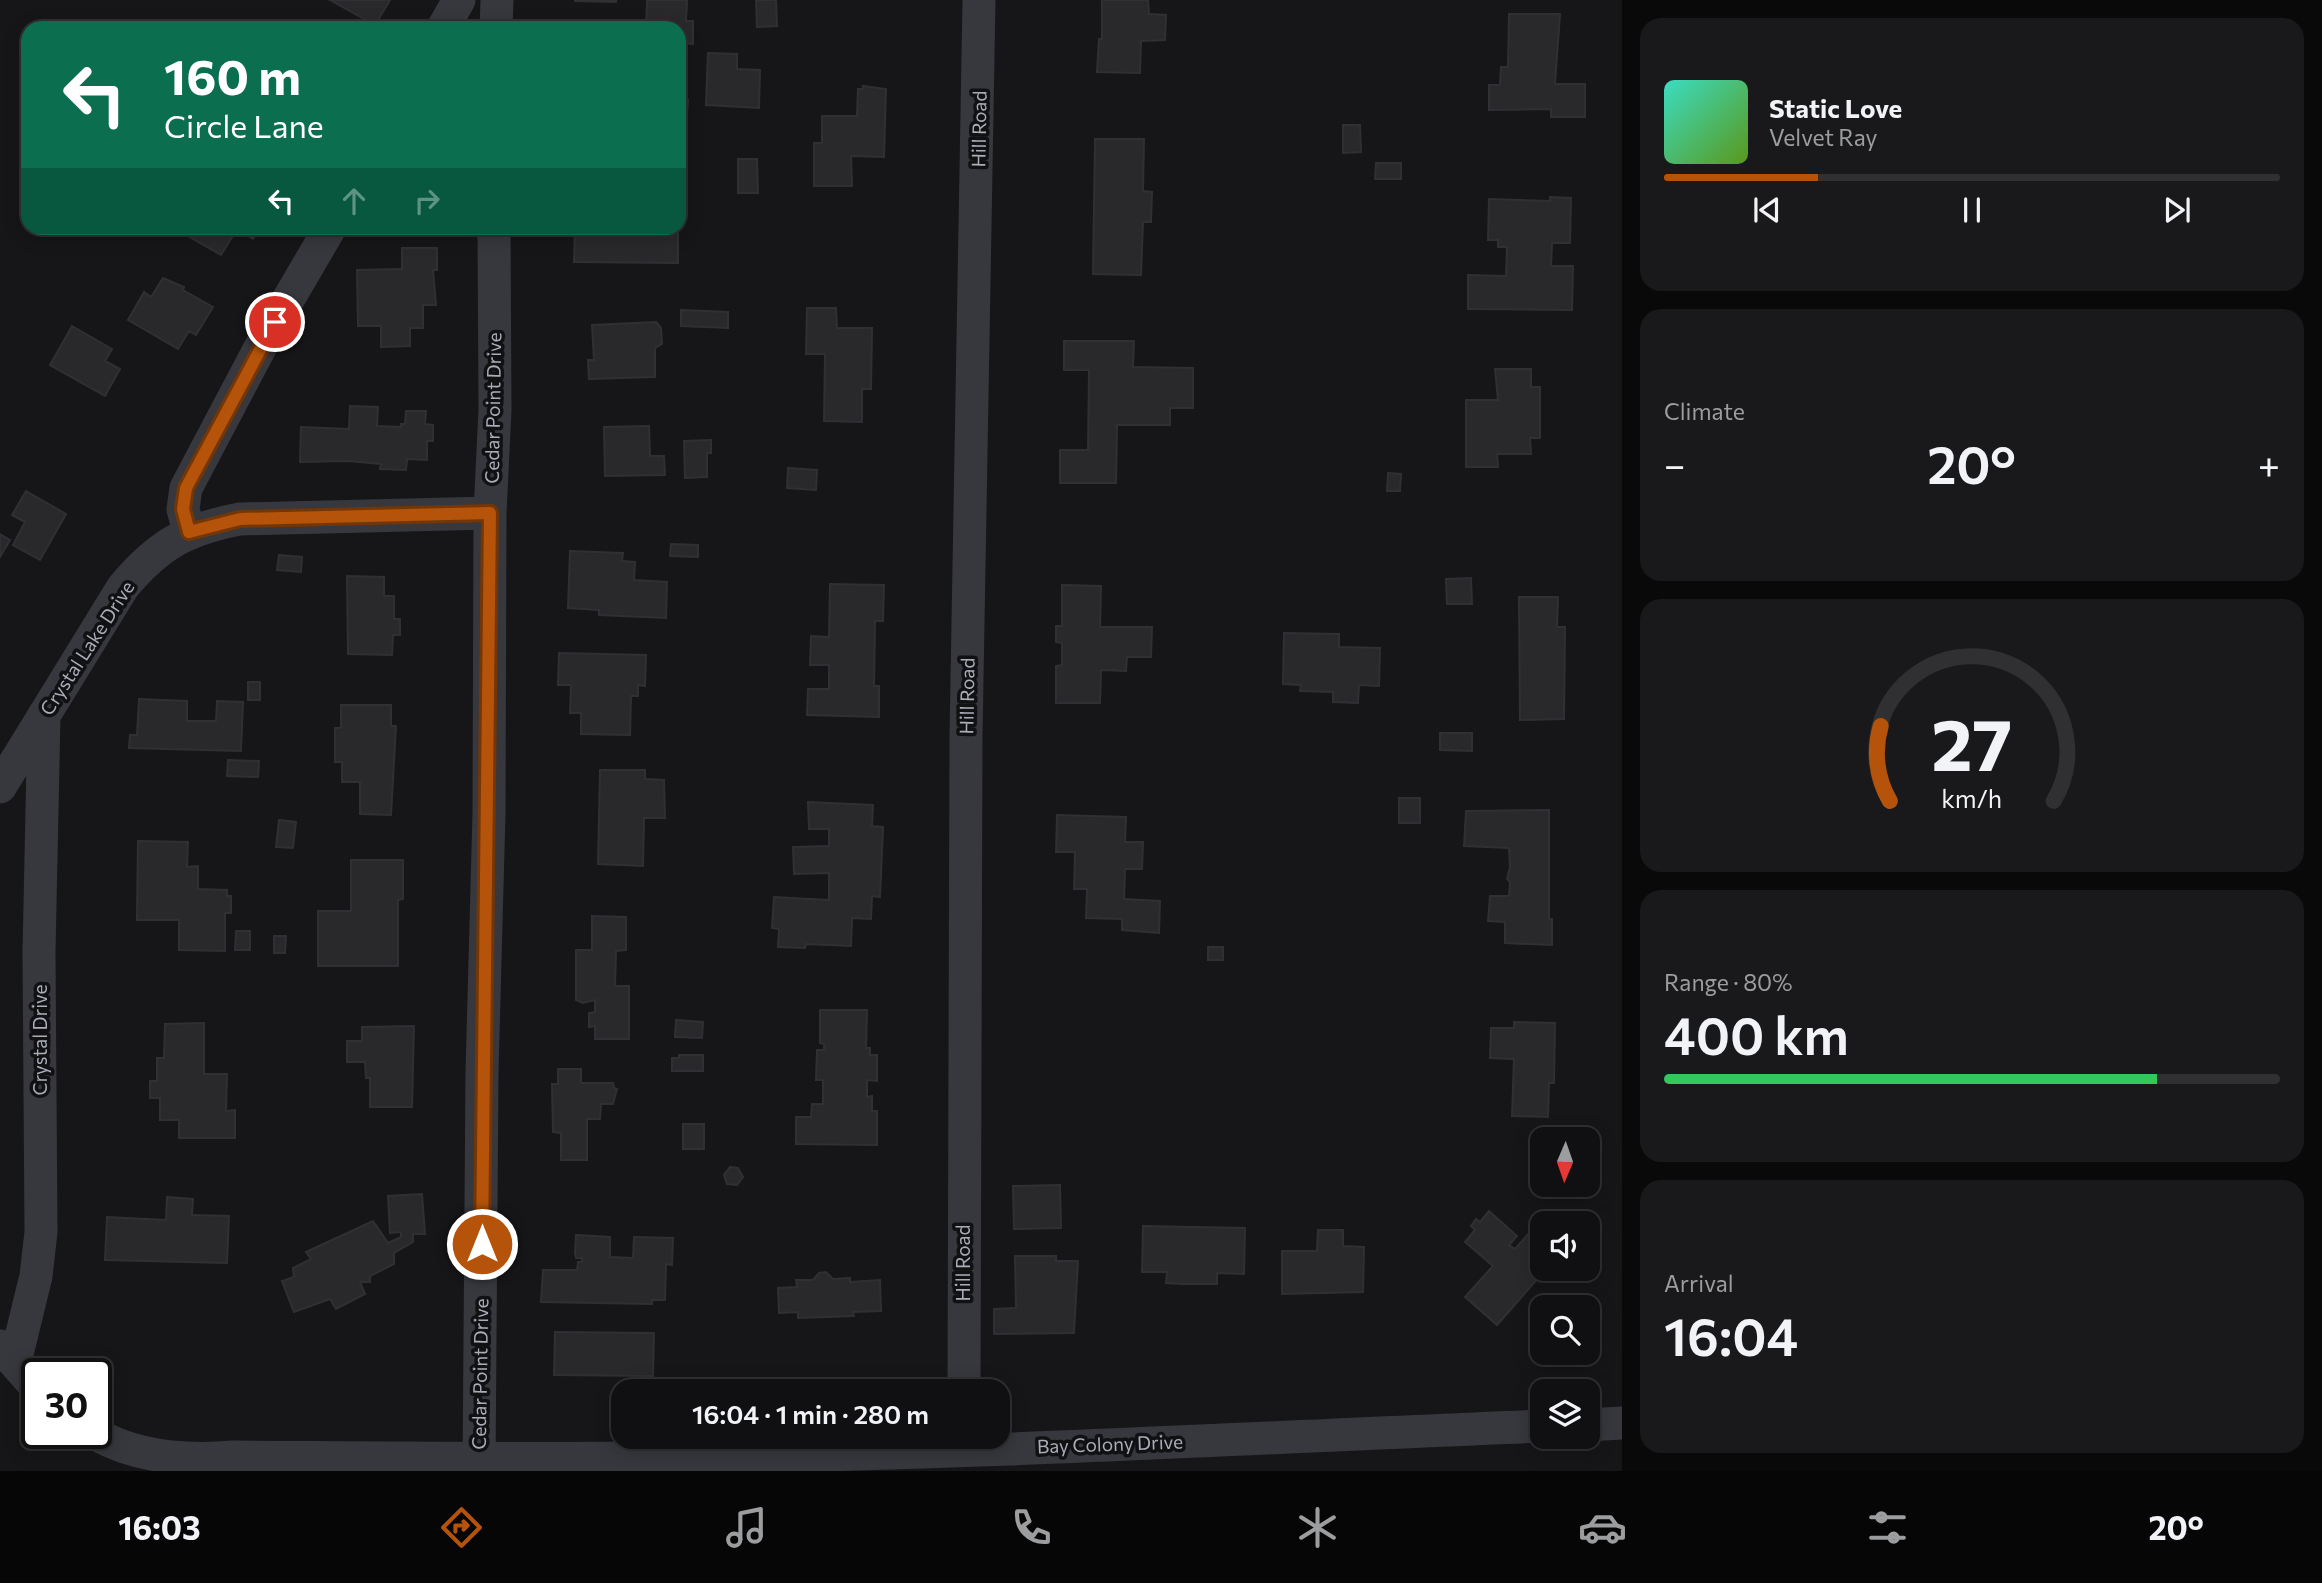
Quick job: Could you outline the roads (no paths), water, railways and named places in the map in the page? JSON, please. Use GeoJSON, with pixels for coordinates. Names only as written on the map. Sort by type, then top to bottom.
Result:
{"type":"FeatureCollection","features":[{"type":"Feature","properties":{"kind":"street"},"geometry":{"type":"LineString","coordinates":[[447,21],[459,0]]}},
{"type":"Feature","properties":{"kind":"street"},"geometry":{"type":"LineString","coordinates":[[496,21],[497,0]]}},
{"type":"Feature","properties":{"kind":"street","name":"Hill Road"},"geometry":{"type":"LineString","coordinates":[[964,1379],[966,736],[979,0]]}},
{"type":"Feature","properties":{"kind":"street"},"geometry":{"type":"LineString","coordinates":[[189,532],[183,509],[186,488],[261,346],[326,235]]}},
{"type":"Feature","properties":{"kind":"street","name":"Cedar Point Drive"},"geometry":{"type":"LineString","coordinates":[[479,1465],[482,1072],[489,799],[490,513],[495,410],[494,235]]}},
{"type":"Feature","properties":{"kind":"street","name":"Crystal Lake Drive"},"geometry":{"type":"LineString","coordinates":[[0,787],[123,587],[144,562],[189,532],[240,519],[490,513]]}},
{"type":"Feature","properties":{"kind":"street","name":"Crystal Drive"},"geometry":{"type":"LineString","coordinates":[[8,1354],[36,1276],[41,1232],[39,952],[44,715]]}},
{"type":"Feature","properties":{"kind":"street"},"geometry":{"type":"LineString","coordinates":[[8,1354],[21,1369]]}},
{"type":"Feature","properties":{"kind":"street"},"geometry":{"type":"LineString","coordinates":[[1600,1424],[1622,1423]]}},
{"type":"Feature","properties":{"kind":"street","name":"Bay Colony Drive"},"geometry":{"type":"LineString","coordinates":[[1010,1443],[1530,1426]]}},
{"type":"Feature","properties":{"kind":"street","name":"Bay Colony Drive"},"geometry":{"type":"LineString","coordinates":[[112,1446],[135,1462],[233,1457],[479,1465],[871,1449]]}}]}
